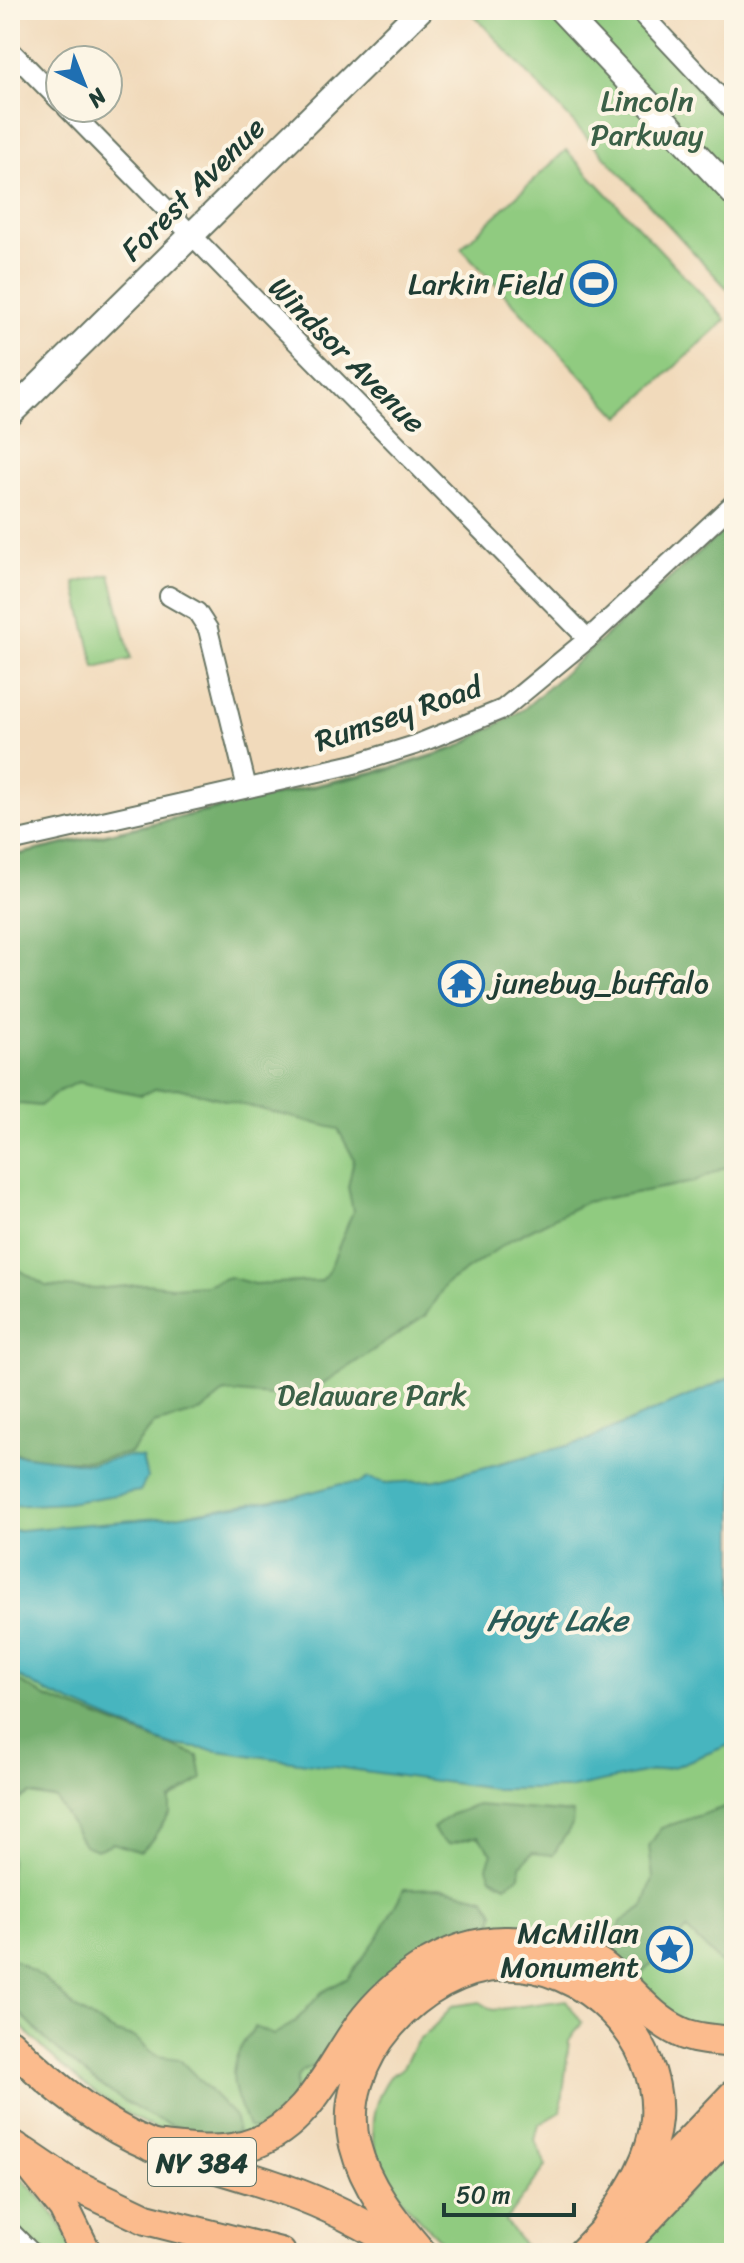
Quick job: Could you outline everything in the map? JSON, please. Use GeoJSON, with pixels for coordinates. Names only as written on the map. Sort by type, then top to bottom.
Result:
{"type":"FeatureCollection","features":[{"type":"Feature","properties":{"kind":"main road"},"geometry":{"type":"LineString","coordinates":[[152,2146],[219,2151],[254,2144],[277,2132],[301,2112],[319,2091],[353,2036],[395,1988],[452,1953],[483,1944],[534,1944],[586,1959],[604,1967],[663,2022],[683,2034],[734,2042]]}},
{"type":"Feature","properties":{"kind":"main road"},"geometry":{"type":"LineString","coordinates":[[421,2253],[391,2217],[355,2144],[353,2108],[360,2073],[378,2039],[431,1990],[464,1974],[503,1965],[535,1968],[570,1979],[597,1995],[642,2048],[655,2085],[656,2120],[649,2152],[610,2241]]}},
{"type":"Feature","properties":{"kind":"main road","name":"NY 384"},"geometry":{"type":"LineString","coordinates":[[10,2044],[43,2077],[88,2112],[152,2146],[289,2190],[356,2220],[412,2253]]}},
{"type":"Feature","properties":{"kind":"main road"},"geometry":{"type":"LineString","coordinates":[[610,2241],[734,2095]]}},
{"type":"Feature","properties":{"kind":"main road"},"geometry":{"type":"LineString","coordinates":[[583,2253],[610,2241],[652,2214],[734,2127]]}},
{"type":"Feature","properties":{"kind":"main road"},"geometry":{"type":"LineString","coordinates":[[13,2145],[64,2208],[86,2253]]}},
{"type":"Feature","properties":{"kind":"main road","name":"NY 384"},"geometry":{"type":"LineString","coordinates":[[13,2145],[64,2180],[146,2219],[280,2253]]}},
{"type":"Feature","properties":{"kind":"main road"},"geometry":{"type":"LineString","coordinates":[[635,2253],[652,2214]]}},
{"type":"Feature","properties":{"kind":"street","name":"Forest Avenue"},"geometry":{"type":"LineString","coordinates":[[10,414],[420,10]]}},
{"type":"Feature","properties":{"kind":"street"},"geometry":{"type":"LineString","coordinates":[[561,10],[734,194]]}},
{"type":"Feature","properties":{"kind":"street"},"geometry":{"type":"LineString","coordinates":[[638,10],[734,112]]}},
{"type":"Feature","properties":{"kind":"street"},"geometry":{"type":"LineString","coordinates":[[10,50],[44,85]]}},
{"type":"Feature","properties":{"kind":"street","name":"Windsor Avenue"},"geometry":{"type":"LineString","coordinates":[[82,124],[588,639]]}},
{"type":"Feature","properties":{"kind":"street","name":"Rumsey Road"},"geometry":{"type":"LineString","coordinates":[[10,842],[354,764],[415,745],[503,709],[588,639],[734,503]]}},
{"type":"Feature","properties":{"kind":"street"},"geometry":{"type":"LineString","coordinates":[[169,596],[197,612],[208,629],[247,788]]}},
{"type":"Feature","properties":{"kind":"street"},"geometry":{"type":"LineString","coordinates":[[10,2231],[32,2253]]}},
{"type":"Feature","properties":{"kind":"green space","name":"Lincoln Parkway"},"geometry":{"type":"Polygon","coordinates":[[[469,10],[625,10],[734,127],[734,296],[469,10]]]}},
{"type":"Feature","properties":{"kind":"green space","name":"Larkin Field"},"geometry":{"type":"Polygon","coordinates":[[[566,150],[726,320],[620,417],[461,248],[566,150]]]}},
{"type":"Feature","properties":{"kind":"green space","name":"Delaware Park"},"geometry":{"type":"Polygon","coordinates":[[[734,521],[734,2034],[697,2029],[525,1934],[240,2142],[172,2134],[106,2101],[43,2048],[10,2014],[10,856],[401,765],[457,747],[524,709],[734,521]]]}},
{"type":"Feature","properties":{"kind":"green space"},"geometry":{"type":"Polygon","coordinates":[[[734,521],[734,1163],[694,1182],[586,1202],[512,1239],[445,1285],[425,1316],[310,1392],[272,1396],[225,1392],[202,1411],[154,1424],[130,1453],[91,1461],[43,1459],[10,1452],[10,1264],[46,1286],[96,1289],[146,1284],[171,1287],[205,1285],[229,1277],[254,1284],[320,1281],[328,1273],[353,1211],[348,1187],[354,1159],[338,1129],[178,1088],[155,1089],[141,1095],[78,1082],[59,1091],[40,1106],[10,1103],[10,857],[401,767],[457,748],[524,709],[734,521]]]}},
{"type":"Feature","properties":{"kind":"green space"},"geometry":{"type":"Polygon","coordinates":[[[110,574],[131,659],[95,668],[75,583],[110,574]]]}},
{"type":"Feature","properties":{"kind":"green space"},"geometry":{"type":"Polygon","coordinates":[[[10,1676],[46,1697],[198,1756],[202,1779],[170,1800],[170,1814],[140,1852],[113,1843],[97,1850],[84,1845],[56,1799],[30,1794],[10,1805],[10,1676]]]}},
{"type":"Feature","properties":{"kind":"green space"},"geometry":{"type":"Polygon","coordinates":[[[734,1804],[734,1976],[687,1930],[634,1982],[614,1965],[614,1941],[621,1922],[643,1907],[653,1878],[649,1846],[661,1828],[734,1804]]]}},
{"type":"Feature","properties":{"kind":"green space"},"geometry":{"type":"Polygon","coordinates":[[[477,1805],[573,1813],[572,1825],[553,1855],[532,1853],[521,1865],[520,1876],[506,1885],[491,1877],[487,1867],[492,1853],[478,1836],[449,1844],[439,1838],[433,1828],[452,1814],[477,1805]]]}},
{"type":"Feature","properties":{"kind":"green space"},"geometry":{"type":"Polygon","coordinates":[[[442,1888],[485,1898],[494,1913],[491,1932],[410,1959],[386,1975],[361,2001],[317,2064],[301,2072],[296,2080],[294,2097],[273,2123],[259,2130],[248,2127],[237,2099],[233,2075],[238,2053],[255,2027],[273,2035],[295,2022],[322,1992],[348,1978],[378,1937],[404,1889],[442,1888]]]}},
{"type":"Feature","properties":{"kind":"green space"},"geometry":{"type":"Polygon","coordinates":[[[10,1957],[44,1978],[75,2008],[116,2033],[134,2037],[157,2056],[179,2059],[234,2115],[238,2132],[209,2134],[177,2127],[145,2113],[82,2071],[10,2002],[10,1957]]]}},
{"type":"Feature","properties":{"kind":"green space"},"geometry":{"type":"Polygon","coordinates":[[[566,2000],[582,2023],[569,2041],[561,2112],[539,2125],[535,2140],[546,2166],[505,2221],[530,2253],[454,2253],[417,2216],[386,2174],[376,2152],[373,2128],[376,2103],[390,2076],[403,2067],[416,2044],[452,2006],[480,2002],[493,2010],[566,2000]]]}},
{"type":"Feature","properties":{"kind":"green space"},"geometry":{"type":"Polygon","coordinates":[[[734,2146],[734,2253],[628,2253],[734,2146]]]}},
{"type":"Feature","properties":{"kind":"green space"},"geometry":{"type":"Polygon","coordinates":[[[10,2169],[48,2206],[63,2229],[72,2253],[10,2253],[10,2169]]]}},
{"type":"Feature","properties":{"kind":"water","name":"Hoyt Lake"},"geometry":{"type":"Polygon","coordinates":[[[734,1376],[734,1743],[676,1766],[568,1789],[494,1789],[168,1744],[48,1693],[10,1672],[10,1531],[169,1517],[297,1496],[341,1484],[360,1483],[368,1478],[386,1483],[436,1480],[585,1441],[734,1376]]]}},
{"type":"Feature","properties":{"kind":"water"},"geometry":{"type":"Polygon","coordinates":[[[10,1454],[91,1464],[130,1456],[142,1458],[147,1478],[140,1491],[67,1503],[10,1506],[10,1454]]]}},
{"type":"Feature","properties":{"kind":"place","name":"Larkin Field"},"geometry":{"type":"Point","coordinates":[593,284]}},
{"type":"Feature","properties":{"kind":"place","name":"junebug_buffalo"},"geometry":{"type":"Point","coordinates":[461,983]}},
{"type":"Feature","properties":{"kind":"place","name":"McMillan Monument"},"geometry":{"type":"Point","coordinates":[670,1950]}}]}
